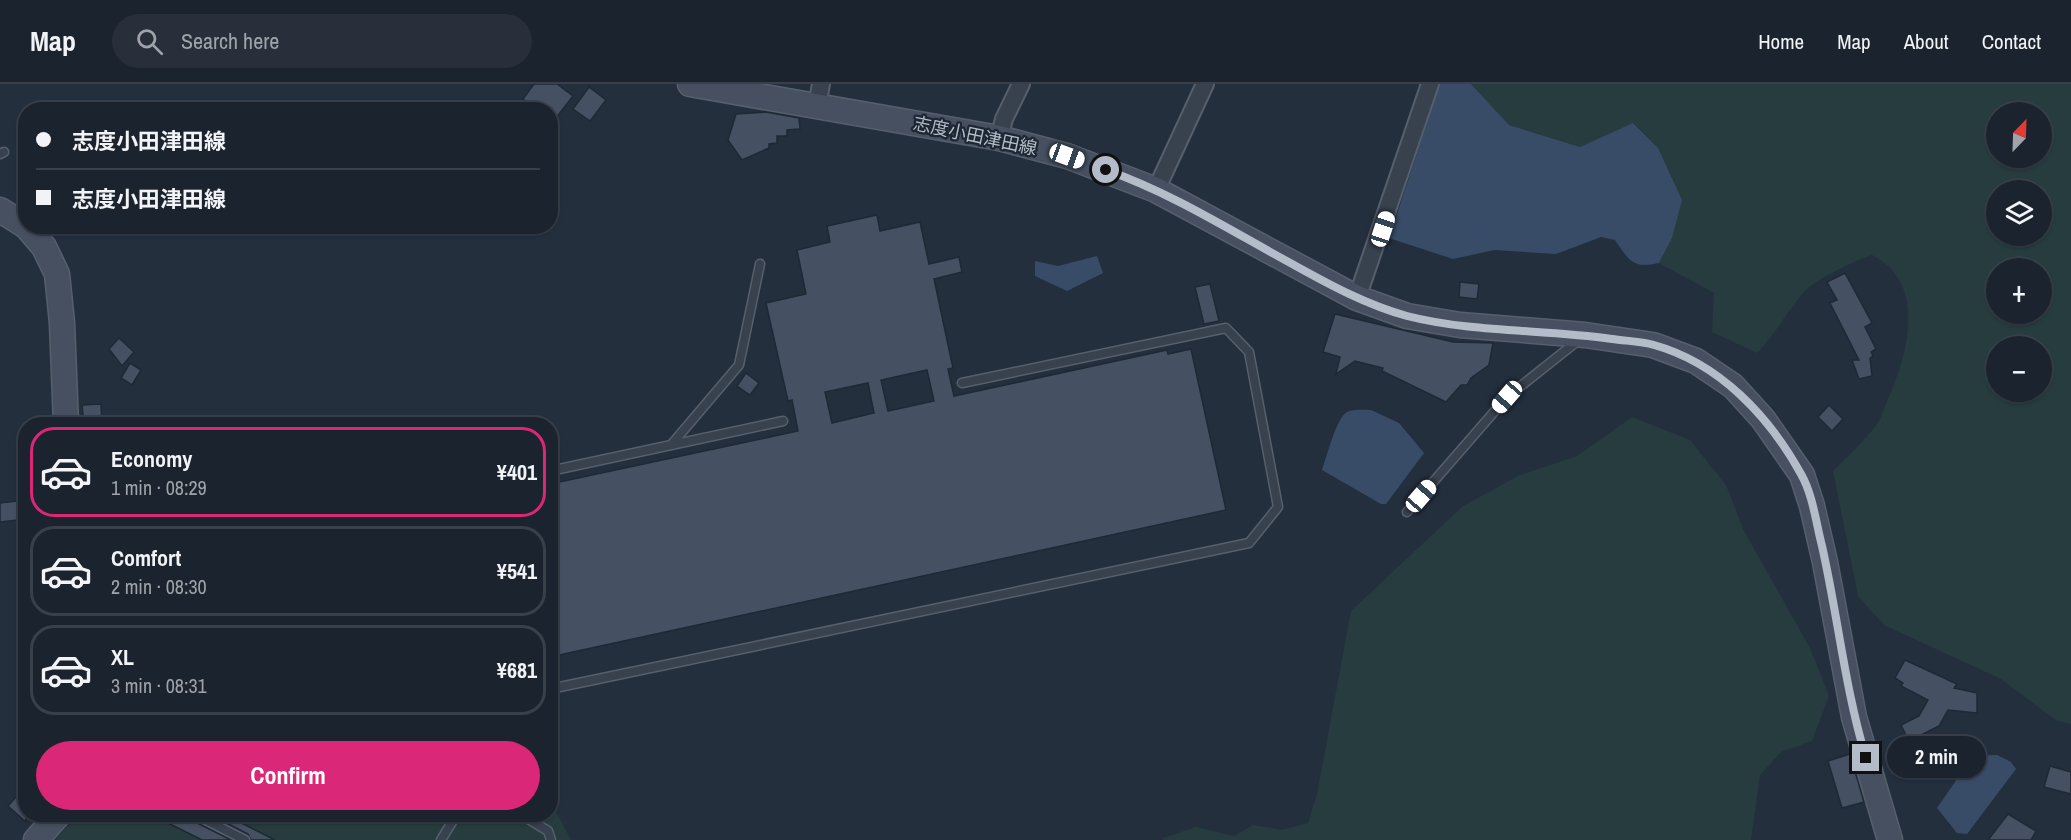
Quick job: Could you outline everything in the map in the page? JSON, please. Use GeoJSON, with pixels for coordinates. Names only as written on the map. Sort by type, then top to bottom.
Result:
{"type":"FeatureCollection","features":[{"type":"Feature","properties":{"kind":"main road","name":"志度小田津田線"},"geometry":{"type":"LineString","coordinates":[[690,84],[819,95],[1067,156],[1156,190],[1357,298],[1407,316],[1460,325],[1585,335],[1653,345],[1696,361],[1733,386],[1763,419],[1802,475],[1825,562],[1854,717],[1890,840]]}},
{"type":"Feature","properties":{"kind":"main road"},"geometry":{"type":"LineString","coordinates":[[0,210],[18,221]]}},
{"type":"Feature","properties":{"kind":"main road"},"geometry":{"type":"LineString","coordinates":[[33,234],[44,247],[57,274],[62,323],[66,417]]}},
{"type":"Feature","properties":{"kind":"main road"},"geometry":{"type":"LineString","coordinates":[[36,840],[52,822]]}},
{"type":"Feature","properties":{"kind":"street"},"geometry":{"type":"LineString","coordinates":[[999,138],[1004,119],[1021,84]]}},
{"type":"Feature","properties":{"kind":"street"},"geometry":{"type":"LineString","coordinates":[[1156,190],[1205,84]]}},
{"type":"Feature","properties":{"kind":"street"},"geometry":{"type":"LineString","coordinates":[[1357,298],[1376,249],[1430,84]]}},
{"type":"Feature","properties":{"kind":"lane"},"geometry":{"type":"LineString","coordinates":[[671,445],[739,365],[760,264]]}},
{"type":"Feature","properties":{"kind":"lane"},"geometry":{"type":"LineString","coordinates":[[558,686],[1249,543],[1278,507],[1249,351],[1226,328],[962,383]]}},
{"type":"Feature","properties":{"kind":"lane"},"geometry":{"type":"LineString","coordinates":[[1407,512],[1507,397],[1585,335]]}},
{"type":"Feature","properties":{"kind":"lane"},"geometry":{"type":"LineString","coordinates":[[558,469],[783,422]]}},
{"type":"Feature","properties":{"kind":"lane"},"geometry":{"type":"LineString","coordinates":[[210,822],[245,840]]}},
{"type":"Feature","properties":{"kind":"lane"},"geometry":{"type":"LineString","coordinates":[[441,840],[452,822]]}},
{"type":"Feature","properties":{"kind":"lane"},"geometry":{"type":"LineString","coordinates":[[533,822],[548,831],[551,840]]}},
{"type":"Feature","properties":{"kind":"green space"},"geometry":{"type":"Polygon","coordinates":[[[1471,84],[2071,84],[2071,724],[2057,721],[2001,679],[1884,625],[1858,596],[1833,471],[1877,424],[1903,358],[1907,338],[1906,299],[1900,282],[1889,267],[1872,255],[1825,276],[1803,293],[1757,353],[1712,332],[1714,293],[1659,263],[1672,238],[1658,148],[1634,123],[1580,147],[1509,125],[1471,84]]]}},
{"type":"Feature","properties":{"kind":"green space"},"geometry":{"type":"Polygon","coordinates":[[[1632,417],[1690,440],[1726,485],[1744,531],[1810,648],[1829,696],[1812,741],[1781,752],[1760,775],[1751,840],[1163,840],[1163,838],[1196,827],[1234,836],[1253,825],[1282,830],[1308,823],[1317,794],[1351,611],[1463,506],[1520,475],[1577,456],[1632,417]]]}},
{"type":"Feature","properties":{"kind":"green space"},"geometry":{"type":"Polygon","coordinates":[[[558,815],[571,840],[55,840],[72,822],[558,822],[558,815]]]}},
{"type":"Feature","properties":{"kind":"water"},"geometry":{"type":"Polygon","coordinates":[[[1440,84],[1471,84],[1509,125],[1580,147],[1633,123],[1658,148],[1682,200],[1672,238],[1659,263],[1637,264],[1628,258],[1615,240],[1601,237],[1556,254],[1494,250],[1453,259],[1389,238],[1440,84]]]}},
{"type":"Feature","properties":{"kind":"water"},"geometry":{"type":"Polygon","coordinates":[[[1097,256],[1103,273],[1067,291],[1035,276],[1035,261],[1058,266],[1097,256]]]}},
{"type":"Feature","properties":{"kind":"water"},"geometry":{"type":"Polygon","coordinates":[[[1352,410],[1371,410],[1399,423],[1424,453],[1386,504],[1381,504],[1322,470],[1343,416],[1352,410]]]}},
{"type":"Feature","properties":{"kind":"water"},"geometry":{"type":"Polygon","coordinates":[[[1997,755],[2011,762],[2016,769],[1967,834],[1957,833],[1937,808],[1973,756],[1997,755]]]}},
{"type":"Feature","properties":{"kind":"building"},"geometry":{"type":"Polygon","coordinates":[[[534,84],[557,84],[573,96],[558,115],[558,102],[527,102],[523,99],[534,84]]]}},
{"type":"Feature","properties":{"kind":"building"},"geometry":{"type":"Polygon","coordinates":[[[589,87],[606,100],[590,121],[573,109],[589,87]]]}},
{"type":"Feature","properties":{"kind":"building"},"geometry":{"type":"Polygon","coordinates":[[[766,112],[799,118],[800,129],[787,130],[787,136],[777,136],[777,143],[769,144],[769,148],[742,160],[728,140],[736,114],[766,112]]]}},
{"type":"Feature","properties":{"kind":"building"},"geometry":{"type":"Polygon","coordinates":[[[877,215],[880,231],[920,222],[929,264],[959,257],[962,272],[934,279],[953,368],[948,369],[954,396],[1167,350],[1168,354],[1191,349],[1226,510],[558,655],[558,482],[798,431],[792,400],[788,401],[766,303],[806,294],[797,250],[830,242],[827,226],[877,215]],[[927,370],[881,380],[888,411],[934,401],[927,370]],[[868,383],[825,392],[832,423],[874,413],[868,383]]]}},
{"type":"Feature","properties":{"kind":"building"},"geometry":{"type":"Polygon","coordinates":[[[1845,273],[1872,323],[1865,327],[1876,349],[1871,352],[1873,356],[1870,358],[1872,376],[1859,379],[1852,360],[1859,360],[1830,303],[1837,300],[1827,282],[1845,273]]]}},
{"type":"Feature","properties":{"kind":"building"},"geometry":{"type":"Polygon","coordinates":[[[1460,282],[1479,284],[1477,299],[1459,297],[1460,282]]]}},
{"type":"Feature","properties":{"kind":"building"},"geometry":{"type":"Polygon","coordinates":[[[1210,284],[1219,321],[1204,324],[1195,287],[1210,284]]]}},
{"type":"Feature","properties":{"kind":"building"},"geometry":{"type":"Polygon","coordinates":[[[1335,314],[1453,342],[1493,343],[1489,365],[1471,378],[1467,385],[1461,385],[1446,402],[1382,371],[1383,368],[1355,361],[1336,374],[1340,357],[1323,352],[1335,314]]]}},
{"type":"Feature","properties":{"kind":"building"},"geometry":{"type":"Polygon","coordinates":[[[119,338],[134,352],[122,366],[109,349],[119,338]]]}},
{"type":"Feature","properties":{"kind":"building"},"geometry":{"type":"Polygon","coordinates":[[[130,363],[141,370],[132,385],[121,378],[130,363]]]}},
{"type":"Feature","properties":{"kind":"building"},"geometry":{"type":"Polygon","coordinates":[[[746,373],[759,383],[750,395],[737,386],[746,373]]]}},
{"type":"Feature","properties":{"kind":"building"},"geometry":{"type":"Polygon","coordinates":[[[101,404],[102,417],[83,417],[82,405],[101,404]]]}},
{"type":"Feature","properties":{"kind":"building"},"geometry":{"type":"Polygon","coordinates":[[[1829,405],[1843,419],[1832,431],[1818,417],[1829,405]]]}},
{"type":"Feature","properties":{"kind":"building"},"geometry":{"type":"Polygon","coordinates":[[[18,501],[18,520],[0,522],[0,503],[18,501]]]}},
{"type":"Feature","properties":{"kind":"building"},"geometry":{"type":"Polygon","coordinates":[[[1905,660],[1957,684],[1954,688],[1977,693],[1977,713],[1948,710],[1939,726],[1909,741],[1901,725],[1919,716],[1928,700],[1901,686],[1903,683],[1895,678],[1905,660]]]}},
{"type":"Feature","properties":{"kind":"building"},"geometry":{"type":"Polygon","coordinates":[[[1850,754],[1864,802],[1842,808],[1828,761],[1850,754]]]}},
{"type":"Feature","properties":{"kind":"building"},"geometry":{"type":"Polygon","coordinates":[[[2050,766],[2071,772],[2071,794],[2044,787],[2050,766]]]}},
{"type":"Feature","properties":{"kind":"building"},"geometry":{"type":"Polygon","coordinates":[[[16,797],[18,799],[18,815],[8,806],[16,797]]]}},
{"type":"Feature","properties":{"kind":"building"},"geometry":{"type":"Polygon","coordinates":[[[2008,814],[2036,831],[2031,840],[1988,840],[2008,814]]]}},
{"type":"Feature","properties":{"kind":"building"},"geometry":{"type":"Polygon","coordinates":[[[166,822],[195,822],[231,840],[202,840],[166,822]]]}},
{"type":"Feature","properties":{"kind":"building"},"geometry":{"type":"Polygon","coordinates":[[[225,822],[240,822],[275,840],[251,840],[248,834],[225,822]]]}},
{"type":"Feature","properties":{"kind":"route"},"geometry":{"type":"LineString","coordinates":[[1106,170],[1156,190],[1357,298],[1407,316],[1460,325],[1585,335],[1653,345],[1696,361],[1733,386],[1763,419],[1802,475],[1817,525],[1854,717],[1866,758]]}}]}
